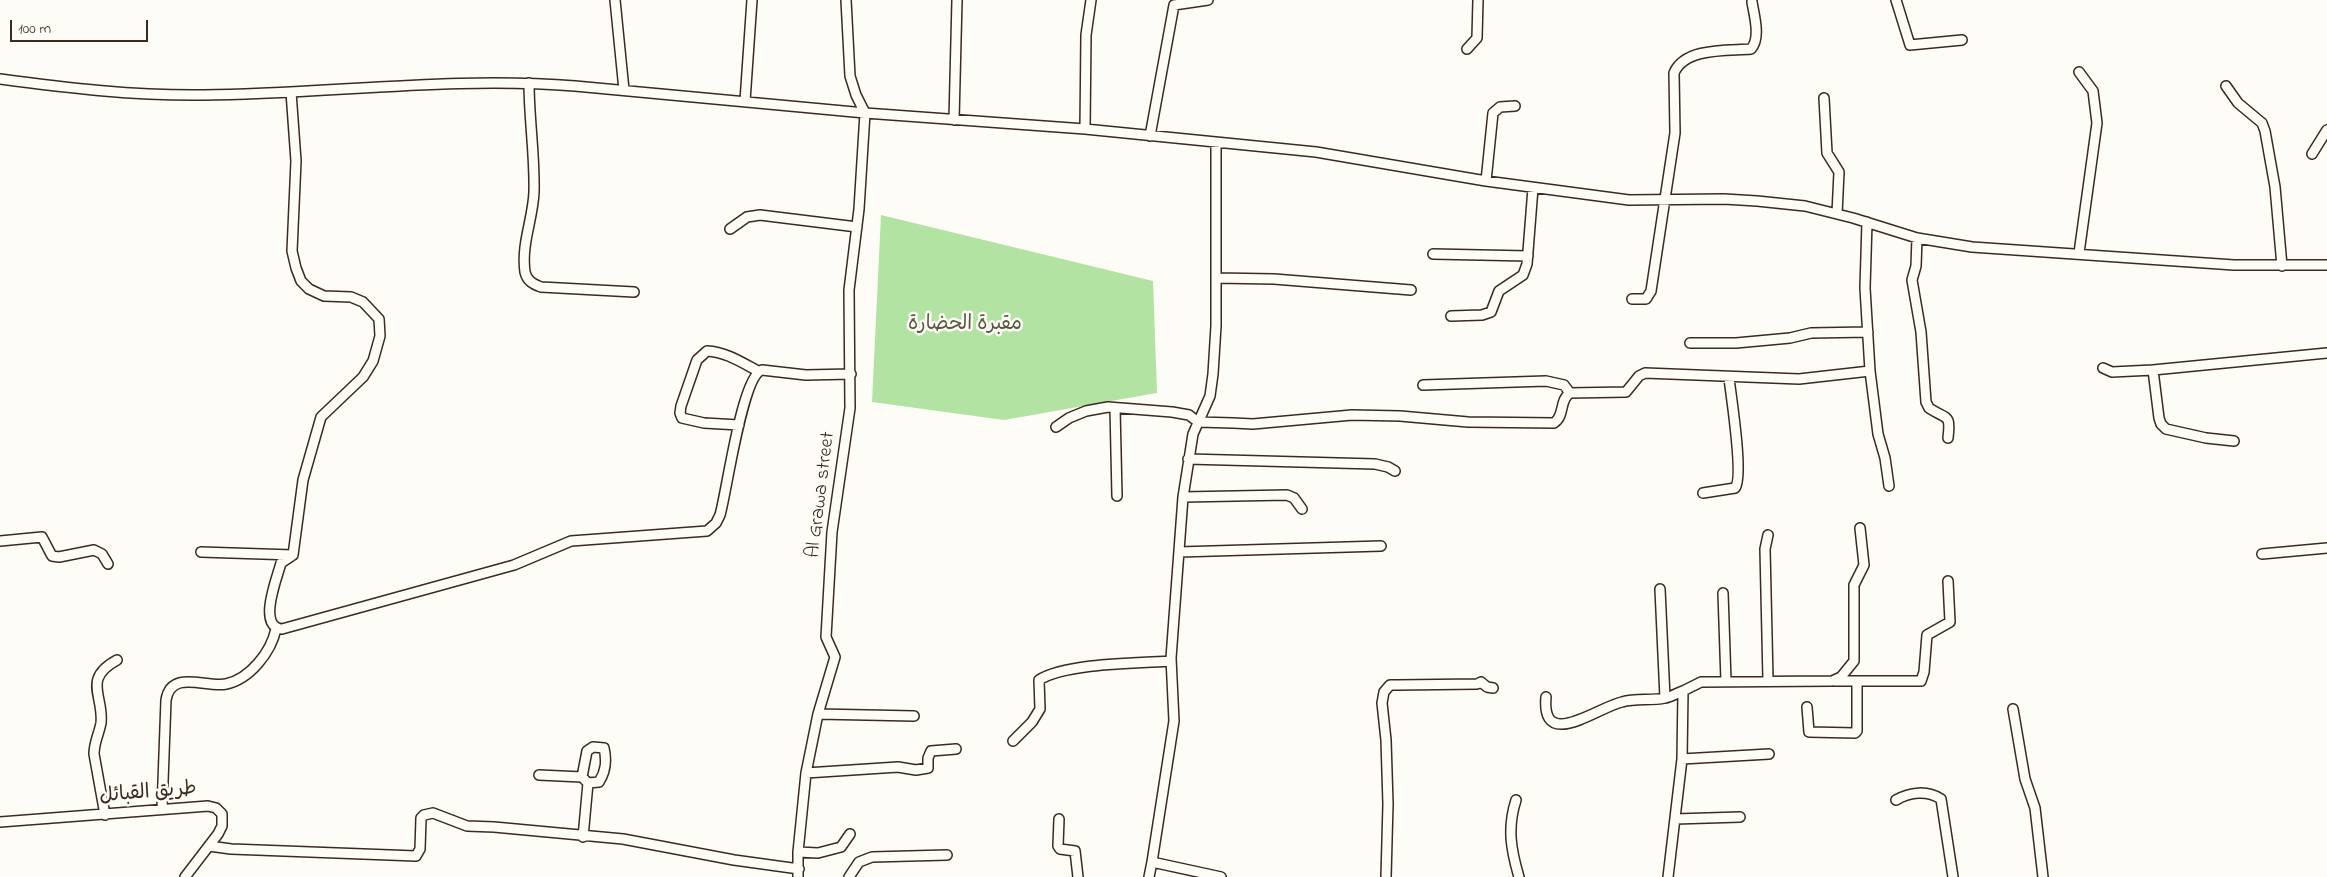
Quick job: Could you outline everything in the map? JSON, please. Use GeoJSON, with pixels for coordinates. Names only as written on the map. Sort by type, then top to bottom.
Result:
{"type":"FeatureCollection","features":[{"type":"Feature","properties":{"kind":"street"},"geometry":{"type":"LineString","coordinates":[[615,0],[624,90]]}},
{"type":"Feature","properties":{"kind":"street"},"geometry":{"type":"LineString","coordinates":[[745,101],[752,0]]}},
{"type":"Feature","properties":{"kind":"street"},"geometry":{"type":"LineString","coordinates":[[846,0],[850,76],[856,95],[865,113]]}},
{"type":"Feature","properties":{"kind":"street"},"geometry":{"type":"LineString","coordinates":[[954,120],[957,0]]}},
{"type":"Feature","properties":{"kind":"street"},"geometry":{"type":"LineString","coordinates":[[1085,129],[1086,35],[1091,0]]}},
{"type":"Feature","properties":{"kind":"street"},"geometry":{"type":"LineString","coordinates":[[1150,136],[1175,3],[1208,0]]}},
{"type":"Feature","properties":{"kind":"street"},"geometry":{"type":"LineString","coordinates":[[1467,49],[1474,44],[1477,38],[1478,0]]}},
{"type":"Feature","properties":{"kind":"street"},"geometry":{"type":"LineString","coordinates":[[1896,0],[1910,45],[1962,40]]}},
{"type":"Feature","properties":{"kind":"street"},"geometry":{"type":"LineString","coordinates":[[1632,299],[1642,300],[1650,295],[1675,133],[1675,70],[1694,55],[1705,52],[1751,49],[1755,45],[1756,37],[1752,2]]}},
{"type":"Feature","properties":{"kind":"street"},"geometry":{"type":"LineString","coordinates":[[2079,72],[2093,91],[2097,123],[2079,253]]}},
{"type":"Feature","properties":{"kind":"street"},"geometry":{"type":"LineString","coordinates":[[0,78],[99,91],[201,96],[442,83],[529,83],[624,90],[865,113],[1085,129],[1316,152],[1486,181],[1629,200],[1724,199],[1805,206],[1917,238],[1972,246],[2234,265],[2327,265]]}},
{"type":"Feature","properties":{"kind":"street"},"geometry":{"type":"LineString","coordinates":[[529,83],[534,192],[527,224],[525,253],[525,273],[528,280],[541,287],[634,292]]}},
{"type":"Feature","properties":{"kind":"street"},"geometry":{"type":"LineString","coordinates":[[2226,86],[2238,103],[2262,123],[2275,187],[2282,266]]}},
{"type":"Feature","properties":{"kind":"street"},"geometry":{"type":"LineString","coordinates":[[291,92],[296,161],[292,251],[301,282],[309,289],[324,296],[351,297],[363,302],[379,319],[380,336],[373,361],[363,377],[321,417],[303,480],[293,555],[281,563],[272,592],[269,614],[271,624],[276,629],[410,595],[514,565],[571,542],[706,531],[716,523],[720,515],[748,387],[758,371]]}},
{"type":"Feature","properties":{"kind":"street"},"geometry":{"type":"LineString","coordinates":[[1824,98],[1827,152],[1839,172],[1837,214]]}},
{"type":"Feature","properties":{"kind":"street"},"geometry":{"type":"LineString","coordinates":[[1486,181],[1494,114],[1500,107],[1515,106]]}},
{"type":"Feature","properties":{"kind":"street","name":"Al Grawa street"},"geometry":{"type":"LineString","coordinates":[[798,873],[798,852],[806,773],[818,714],[835,657],[826,637],[832,532],[849,421],[852,374],[849,290],[865,113]]}},
{"type":"Feature","properties":{"kind":"street"},"geometry":{"type":"LineString","coordinates":[[2312,154],[2327,130]]}},
{"type":"Feature","properties":{"kind":"street"},"geometry":{"type":"LineString","coordinates":[[1149,877],[1174,721],[1171,661],[1183,497],[1193,434],[1212,387],[1216,326],[1216,142]]}},
{"type":"Feature","properties":{"kind":"street"},"geometry":{"type":"LineString","coordinates":[[1451,316],[1482,315],[1491,312],[1498,291],[1523,275],[1528,256],[1533,188]]}},
{"type":"Feature","properties":{"kind":"street"},"geometry":{"type":"LineString","coordinates":[[730,229],[747,217],[760,215],[856,227]]}},
{"type":"Feature","properties":{"kind":"street"},"geometry":{"type":"LineString","coordinates":[[1866,222],[1865,288],[1870,371],[1878,434],[1885,458],[1888,486]]}},
{"type":"Feature","properties":{"kind":"street"},"geometry":{"type":"LineString","coordinates":[[1917,238],[1916,266],[1912,277],[1912,285],[1921,332],[1926,402],[1929,408],[1949,419],[1948,438]]}},
{"type":"Feature","properties":{"kind":"street"},"geometry":{"type":"LineString","coordinates":[[1434,254],[1528,256]]}},
{"type":"Feature","properties":{"kind":"street"},"geometry":{"type":"LineString","coordinates":[[1216,278],[1274,279],[1411,290]]}},
{"type":"Feature","properties":{"kind":"street"},"geometry":{"type":"LineString","coordinates":[[1690,343],[1736,343],[1790,338],[1811,333],[1868,332]]}},
{"type":"Feature","properties":{"kind":"street"},"geometry":{"type":"LineString","coordinates":[[739,425],[704,423],[682,418],[680,413],[681,406],[697,360],[706,351],[729,356],[758,371],[771,370],[806,375],[852,374]]}},
{"type":"Feature","properties":{"kind":"street"},"geometry":{"type":"LineString","coordinates":[[2103,368],[2112,372],[2153,370],[2327,353]]}},
{"type":"Feature","properties":{"kind":"street"},"geometry":{"type":"LineString","coordinates":[[2153,370],[2159,418],[2161,424],[2166,429],[2206,438],[2234,441]]}},
{"type":"Feature","properties":{"kind":"street"},"geometry":{"type":"LineString","coordinates":[[1056,427],[1069,418],[1100,408],[1181,414],[1198,422],[1253,424],[1352,416],[1400,416],[1468,422],[1554,423],[1559,419],[1565,398],[1570,393],[1626,392],[1638,376],[1645,373],[1729,378],[1804,379],[1870,371]]}},
{"type":"Feature","properties":{"kind":"street"},"geometry":{"type":"LineString","coordinates":[[1703,493],[1736,488],[1738,485],[1738,465],[1729,378]]}},
{"type":"Feature","properties":{"kind":"street"},"geometry":{"type":"LineString","coordinates":[[1423,385],[1546,382],[1564,385],[1570,393]]}},
{"type":"Feature","properties":{"kind":"street"},"geometry":{"type":"LineString","coordinates":[[1115,408],[1117,496]]}},
{"type":"Feature","properties":{"kind":"street"},"geometry":{"type":"LineString","coordinates":[[1188,459],[1375,464],[1395,471]]}},
{"type":"Feature","properties":{"kind":"street"},"geometry":{"type":"LineString","coordinates":[[1183,497],[1287,495],[1294,498],[1302,510]]}},
{"type":"Feature","properties":{"kind":"street"},"geometry":{"type":"LineString","coordinates":[[1832,681],[1841,677],[1854,661],[1854,585],[1864,565],[1860,528]]}},
{"type":"Feature","properties":{"kind":"street"},"geometry":{"type":"LineString","coordinates":[[1768,535],[1765,549],[1768,680]]}},
{"type":"Feature","properties":{"kind":"street"},"geometry":{"type":"LineString","coordinates":[[0,541],[42,537],[52,556],[59,557],[94,550],[102,554],[108,564]]}},
{"type":"Feature","properties":{"kind":"street"},"geometry":{"type":"LineString","coordinates":[[1179,552],[1381,546]]}},
{"type":"Feature","properties":{"kind":"street"},"geometry":{"type":"LineString","coordinates":[[2262,554],[2327,548]]}},
{"type":"Feature","properties":{"kind":"street"},"geometry":{"type":"LineString","coordinates":[[201,552],[293,555]]}},
{"type":"Feature","properties":{"kind":"street"},"geometry":{"type":"LineString","coordinates":[[1546,697],[1547,716],[1553,723],[1558,723],[1578,721],[1624,701],[1666,698],[1701,682],[1768,680],[1902,682],[1921,680],[1924,678],[1927,635],[1950,622],[1948,581]]}},
{"type":"Feature","properties":{"kind":"street"},"geometry":{"type":"LineString","coordinates":[[1660,589],[1666,698]]}},
{"type":"Feature","properties":{"kind":"street"},"geometry":{"type":"LineString","coordinates":[[1723,593],[1726,682]]}},
{"type":"Feature","properties":{"kind":"street"},"geometry":{"type":"LineString","coordinates":[[162,810],[166,700],[169,691],[177,683],[192,681],[224,684],[246,675],[268,650],[276,629]]}},
{"type":"Feature","properties":{"kind":"street"},"geometry":{"type":"LineString","coordinates":[[105,815],[94,754],[96,736],[101,724],[96,689],[104,668],[117,660]]}},
{"type":"Feature","properties":{"kind":"street"},"geometry":{"type":"LineString","coordinates":[[1013,741],[1032,722],[1040,709],[1038,680],[1045,676],[1089,667],[1171,661]]}},
{"type":"Feature","properties":{"kind":"street"},"geometry":{"type":"LineString","coordinates":[[1807,707],[1809,732],[1855,733],[1858,731],[1858,681]]}},
{"type":"Feature","properties":{"kind":"street"},"geometry":{"type":"LineString","coordinates":[[1386,877],[1388,804],[1386,740],[1382,703],[1384,692],[1390,685],[1398,684],[1477,684],[1481,682],[1487,687],[1493,688]]}},
{"type":"Feature","properties":{"kind":"street"},"geometry":{"type":"LineString","coordinates":[[1668,877],[1682,759],[1683,691]]}},
{"type":"Feature","properties":{"kind":"street"},"geometry":{"type":"LineString","coordinates":[[2013,709],[2025,779],[2035,808],[2044,877]]}},
{"type":"Feature","properties":{"kind":"street"},"geometry":{"type":"LineString","coordinates":[[818,714],[914,716]]}},
{"type":"Feature","properties":{"kind":"street"},"geometry":{"type":"LineString","coordinates":[[806,773],[898,767],[916,770],[928,768],[928,758],[931,751],[956,749]]}},
{"type":"Feature","properties":{"kind":"street"},"geometry":{"type":"LineString","coordinates":[[1682,759],[1769,754]]}},
{"type":"Feature","properties":{"kind":"street"},"geometry":{"type":"LineString","coordinates":[[539,775],[585,780],[583,837]]}},
{"type":"Feature","properties":{"kind":"street"},"geometry":{"type":"LineString","coordinates":[[1896,800],[1904,795],[1926,793],[1940,799],[1953,877]]}},
{"type":"Feature","properties":{"kind":"street"},"geometry":{"type":"LineString","coordinates":[[1516,800],[1510,825],[1510,841],[1519,877]]}},
{"type":"Feature","properties":{"kind":"street","name":"طريق القبائل"},"geometry":{"type":"LineString","coordinates":[[0,822],[208,806],[216,808],[222,814],[222,826],[185,877]]}},
{"type":"Feature","properties":{"kind":"street"},"geometry":{"type":"LineString","coordinates":[[209,846],[416,856],[420,850],[422,818],[429,813],[473,828],[494,827],[623,840],[798,873]]}},
{"type":"Feature","properties":{"kind":"street"},"geometry":{"type":"LineString","coordinates":[[1675,819],[1740,817]]}},
{"type":"Feature","properties":{"kind":"street"},"geometry":{"type":"LineString","coordinates":[[1059,819],[1058,846],[1060,849],[1075,851],[1078,877]]}},
{"type":"Feature","properties":{"kind":"street"},"geometry":{"type":"LineString","coordinates":[[798,852],[818,853],[841,847],[850,834]]}},
{"type":"Feature","properties":{"kind":"street"},"geometry":{"type":"LineString","coordinates":[[849,877],[860,862],[872,857],[947,855]]}},
{"type":"Feature","properties":{"kind":"street"},"geometry":{"type":"LineString","coordinates":[[1152,862],[1221,877]]}},
{"type":"Feature","properties":{"kind":"green space","name":"مقبرة الحضارة"},"geometry":{"type":"Polygon","coordinates":[[[881,215],[1153,281],[1157,393],[1004,420],[872,402],[881,215]]]}}]}
